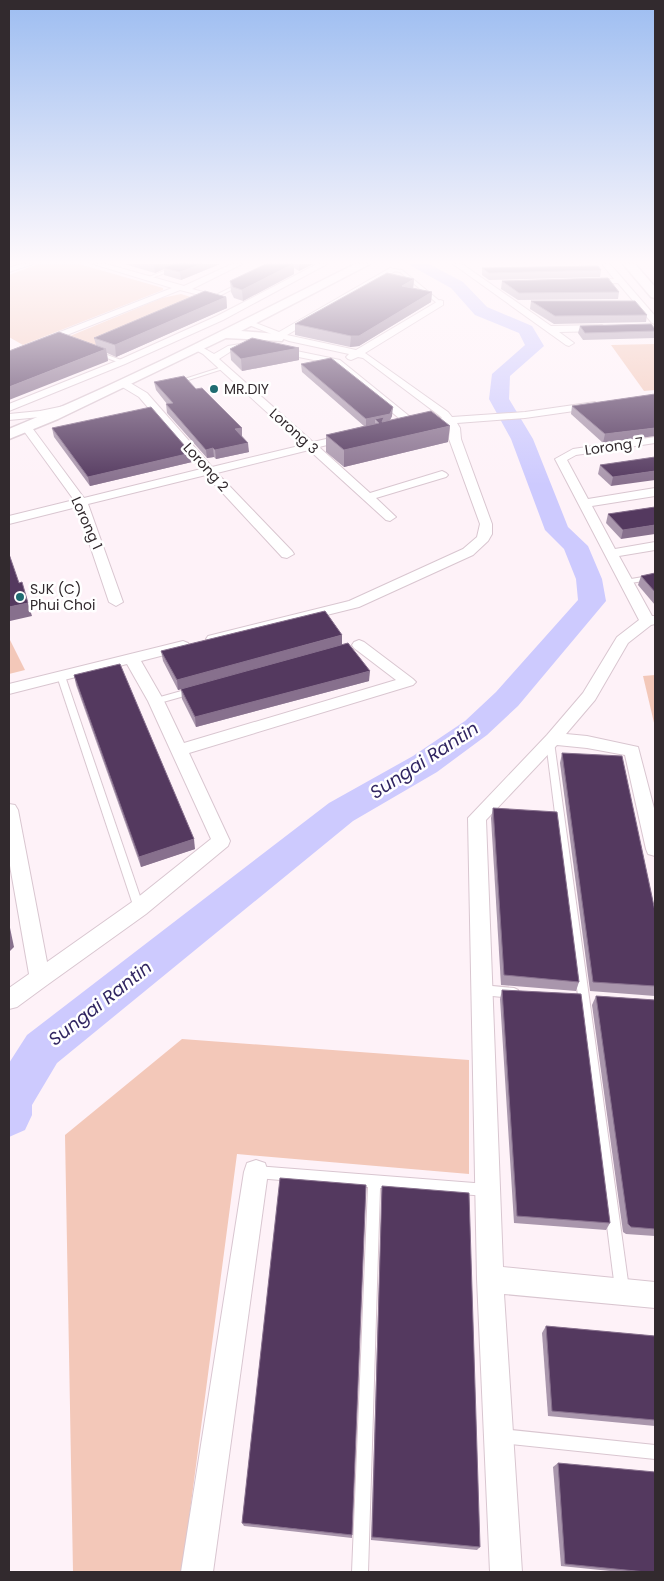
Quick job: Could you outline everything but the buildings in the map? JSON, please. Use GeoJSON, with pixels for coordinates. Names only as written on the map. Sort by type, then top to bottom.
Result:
{"type":"FeatureCollection","features":[{"type":"Feature","properties":{"kind":"main road"},"geometry":{"type":"LineString","coordinates":[[9,434],[26,428],[218,338]]}},
{"type":"Feature","properties":{"kind":"street"},"geometry":{"type":"LineString","coordinates":[[11,352],[62,338]]}},
{"type":"Feature","properties":{"kind":"street"},"geometry":{"type":"LineString","coordinates":[[9,408],[122,362],[175,338]]}},
{"type":"Feature","properties":{"kind":"street"},"geometry":{"type":"LineString","coordinates":[[9,688],[354,604],[468,552],[480,544],[487,534],[486,524],[455,440],[455,428],[451,421],[372,360],[288,342],[281,338]]}},
{"type":"Feature","properties":{"kind":"street"},"geometry":{"type":"LineString","coordinates":[[354,355],[382,338]]}},
{"type":"Feature","properties":{"kind":"street"},"geometry":{"type":"LineString","coordinates":[[562,338],[569,343]]}},
{"type":"Feature","properties":{"kind":"street"},"geometry":{"type":"LineString","coordinates":[[213,358],[231,348],[253,345],[337,362],[410,422]]}},
{"type":"Feature","properties":{"kind":"street","name":"Lorong 3"},"geometry":{"type":"LineString","coordinates":[[197,348],[213,358],[390,517]]}},
{"type":"Feature","properties":{"kind":"street"},"geometry":{"type":"LineString","coordinates":[[354,355],[455,440]]}},
{"type":"Feature","properties":{"kind":"street","name":"Lorong 2"},"geometry":{"type":"LineString","coordinates":[[123,383],[143,395],[208,470],[287,554]]}},
{"type":"Feature","properties":{"kind":"street"},"geometry":{"type":"LineString","coordinates":[[392,426],[410,422],[497,418],[609,403]]}},
{"type":"Feature","properties":{"kind":"street"},"geometry":{"type":"LineString","coordinates":[[9,417],[40,414],[69,408]]}},
{"type":"Feature","properties":{"kind":"street","name":"Lorong 1"},"geometry":{"type":"LineString","coordinates":[[26,428],[81,502],[108,573],[116,602]]}},
{"type":"Feature","properties":{"kind":"street"},"geometry":{"type":"LineString","coordinates":[[9,520],[356,435]]}},
{"type":"Feature","properties":{"kind":"street","name":"Lorong 7"},"geometry":{"type":"LineString","coordinates":[[586,504],[561,459],[573,452],[655,440]]}},
{"type":"Feature","properties":{"kind":"street"},"geometry":{"type":"LineString","coordinates":[[368,497],[442,475]]}},
{"type":"Feature","properties":{"kind":"street"},"geometry":{"type":"LineString","coordinates":[[506,1572],[490,1279],[477,818],[552,741],[589,696],[622,640],[651,621],[625,582],[586,504],[655,492]]}},
{"type":"Feature","properties":{"kind":"street"},"geometry":{"type":"LineString","coordinates":[[611,554],[655,546]]}},
{"type":"Feature","properties":{"kind":"street"},"geometry":{"type":"LineString","coordinates":[[179,750],[408,682],[354,647]]}},
{"type":"Feature","properties":{"kind":"street"},"geometry":{"type":"LineString","coordinates":[[9,1000],[139,908],[220,840],[156,701],[132,659]]}},
{"type":"Feature","properties":{"kind":"street"},"geometry":{"type":"LineString","coordinates":[[552,741],[587,742],[632,750],[655,849]]}},
{"type":"Feature","properties":{"kind":"street"},"geometry":{"type":"LineString","coordinates":[[9,810],[40,979]]}},
{"type":"Feature","properties":{"kind":"street"},"geometry":{"type":"LineString","coordinates":[[197,1572],[256,1172]]}},
{"type":"Feature","properties":{"kind":"street"},"geometry":{"type":"LineString","coordinates":[[490,1279],[655,1295]]}},
{"type":"Feature","properties":{"kind":"lane"},"geometry":{"type":"LineString","coordinates":[[88,349],[122,362]]}},
{"type":"Feature","properties":{"kind":"lane"},"geometry":{"type":"LineString","coordinates":[[169,384],[224,368]]}},
{"type":"Feature","properties":{"kind":"lane"},"geometry":{"type":"LineString","coordinates":[[625,582],[655,577]]}},
{"type":"Feature","properties":{"kind":"lane"},"geometry":{"type":"LineString","coordinates":[[61,676],[139,908]]}},
{"type":"Feature","properties":{"kind":"lane"},"geometry":{"type":"LineString","coordinates":[[156,701],[202,688]]}},
{"type":"Feature","properties":{"kind":"lane"},"geometry":{"type":"LineString","coordinates":[[552,741],[622,1292]]}},
{"type":"Feature","properties":{"kind":"lane"},"geometry":{"type":"LineString","coordinates":[[482,990],[528,994]]}},
{"type":"Feature","properties":{"kind":"lane"},"geometry":{"type":"LineString","coordinates":[[256,1172],[488,1190]]}},
{"type":"Feature","properties":{"kind":"lane"},"geometry":{"type":"LineString","coordinates":[[360,1572],[374,1181]]}},
{"type":"Feature","properties":{"kind":"lane"},"geometry":{"type":"LineString","coordinates":[[499,1436],[655,1452]]}},
{"type":"Feature","properties":{"kind":"shaded area"},"geometry":{"type":"Polygon","coordinates":[[[10,338],[41,338],[23,345],[10,338]]]}},
{"type":"Feature","properties":{"kind":"shaded area"},"geometry":{"type":"Polygon","coordinates":[[[74,338],[114,338],[93,347],[74,338]]]}},
{"type":"Feature","properties":{"kind":"shaded area"},"geometry":{"type":"Polygon","coordinates":[[[655,344],[655,390],[644,391],[611,345],[655,344]]]}},
{"type":"Feature","properties":{"kind":"shaded area"},"geometry":{"type":"Polygon","coordinates":[[[9,638],[25,670],[9,674],[9,638]]]}},
{"type":"Feature","properties":{"kind":"shaded area"},"geometry":{"type":"Polygon","coordinates":[[[655,675],[655,727],[643,676],[655,675]]]}},
{"type":"Feature","properties":{"kind":"shaded area"},"geometry":{"type":"Polygon","coordinates":[[[182,1039],[469,1060],[469,1174],[237,1154],[182,1572],[73,1572],[65,1135],[182,1039]]]}},
{"type":"Feature","properties":{"kind":"waterway","name":"Sungai Rantin"},"geometry":{"type":"LineString","coordinates":[[9,1115],[10,1100],[42,1049],[341,812],[425,764],[476,728],[507,699],[592,601],[589,579],[575,546],[557,530],[522,439],[499,399],[501,374],[535,346],[530,338]]}},
{"type":"Feature","properties":{"kind":"place","name":"MR.DIY"},"geometry":{"type":"Point","coordinates":[214,389]}},
{"type":"Feature","properties":{"kind":"place","name":"SJK (C) Phui Choi"},"geometry":{"type":"Point","coordinates":[20,597]}}]}
